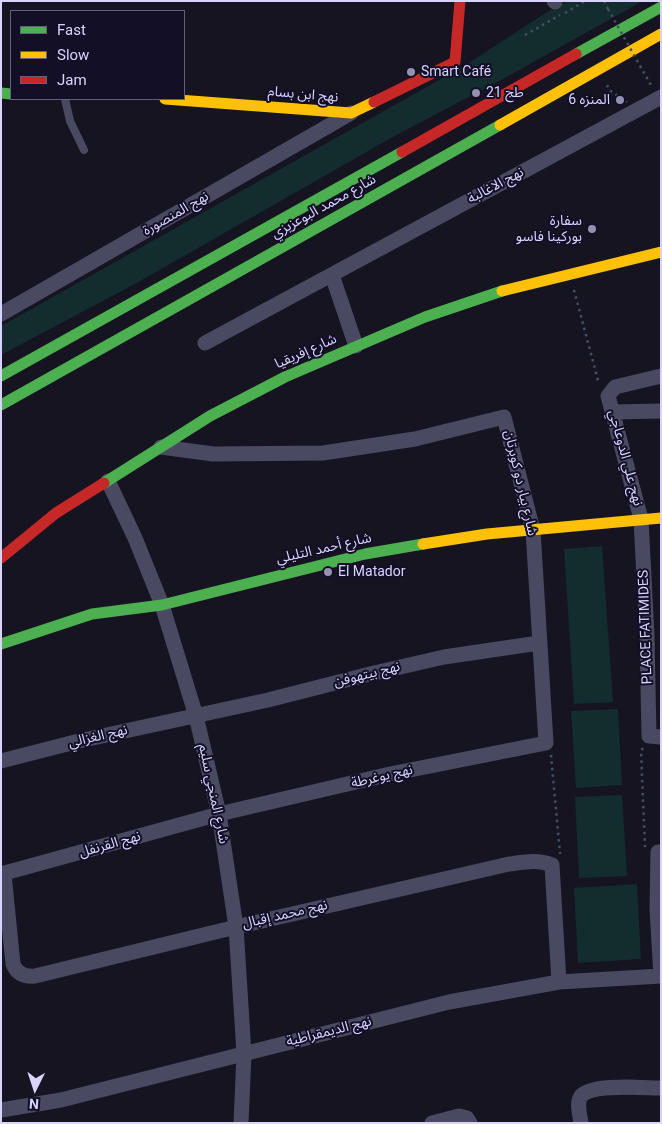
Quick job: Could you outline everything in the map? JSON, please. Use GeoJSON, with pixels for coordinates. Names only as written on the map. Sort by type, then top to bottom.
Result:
{"type":"FeatureCollection","features":[{"type":"Feature","properties":{"kind":"main road","name":"نهج ابن بسام"},"geometry":{"type":"LineString","coordinates":[[178,100],[351,113],[455,62],[460,1]]}},
{"type":"Feature","properties":{"kind":"main road","name":"شارع محمد البوعزيزي"},"geometry":{"type":"LineString","coordinates":[[1,376],[661,7]]}},
{"type":"Feature","properties":{"kind":"main road","name":"شارع محمد البوعزيزي"},"geometry":{"type":"LineString","coordinates":[[1,405],[661,34]]}},
{"type":"Feature","properties":{"kind":"main road","name":"شارع إفريقيا"},"geometry":{"type":"LineString","coordinates":[[1,558],[56,513],[210,416],[285,377],[424,317],[502,291],[661,252]]}},
{"type":"Feature","properties":{"kind":"main road","name":"شارع أحمد التليلي"},"geometry":{"type":"LineString","coordinates":[[1,644],[92,614],[162,605],[366,554],[487,534],[661,518]]}},
{"type":"Feature","properties":{"kind":"street","name":"نهج الاغالبة"},"geometry":{"type":"LineString","coordinates":[[205,343],[332,275],[656,92]]}},
{"type":"Feature","properties":{"kind":"street","name":"نهج المنصورة"},"geometry":{"type":"LineString","coordinates":[[1,314],[351,113]]}},
{"type":"Feature","properties":{"kind":"street"},"geometry":{"type":"LineString","coordinates":[[332,275],[356,346]]}},
{"type":"Feature","properties":{"kind":"street","name":"نهج علي الدوعاجي"},"geometry":{"type":"LineString","coordinates":[[641,519],[608,396],[615,387],[661,376]]}},
{"type":"Feature","properties":{"kind":"street"},"geometry":{"type":"LineString","coordinates":[[613,412],[661,411]]}},
{"type":"Feature","properties":{"kind":"street","name":"شارع بيار دو كوبرتان"},"geometry":{"type":"LineString","coordinates":[[161,447],[213,454],[323,454],[415,439],[504,417],[533,530],[546,743]]}},
{"type":"Feature","properties":{"kind":"street","name":"شارع المنجي سليم"},"geometry":{"type":"LineString","coordinates":[[108,481],[135,538],[162,605],[196,716],[219,814],[236,927],[244,1054],[241,1123]]}},
{"type":"Feature","properties":{"kind":"street","name":"PLACE FATIMIDES"},"geometry":{"type":"LineString","coordinates":[[641,519],[654,636],[655,736]]}},
{"type":"Feature","properties":{"kind":"street","name":"نهج بيتهوفن"},"geometry":{"type":"LineString","coordinates":[[196,716],[444,657],[539,642]]}},
{"type":"Feature","properties":{"kind":"street","name":"نهج الغزالي"},"geometry":{"type":"LineString","coordinates":[[1,761],[80,741],[196,716]]}},
{"type":"Feature","properties":{"kind":"street","name":"نهج يوغرطة"},"geometry":{"type":"LineString","coordinates":[[219,814],[390,774],[546,743]]}},
{"type":"Feature","properties":{"kind":"street","name":"نهج القرنفل"},"geometry":{"type":"LineString","coordinates":[[3,874],[219,814]]}},
{"type":"Feature","properties":{"kind":"street"},"geometry":{"type":"LineString","coordinates":[[659,852],[657,910],[661,976]]}},
{"type":"Feature","properties":{"kind":"street","name":"نهج محمد إقبال"},"geometry":{"type":"LineString","coordinates":[[3,874],[13,964],[20,973],[27,976],[35,976],[509,864],[532,861],[552,865]]}},
{"type":"Feature","properties":{"kind":"street"},"geometry":{"type":"LineString","coordinates":[[552,865],[559,982]]}},
{"type":"Feature","properties":{"kind":"street","name":"نهج الديمقراطية"},"geometry":{"type":"LineString","coordinates":[[5,1114],[449,1002],[559,982],[661,976]]}},
{"type":"Feature","properties":{"kind":"street"},"geometry":{"type":"LineString","coordinates":[[581,1123],[579,1102],[581,1096],[588,1091],[612,1087],[661,1088]]}},
{"type":"Feature","properties":{"kind":"street"},"geometry":{"type":"LineString","coordinates":[[432,1123],[464,1116],[470,1123]]}},
{"type":"Feature","properties":{"kind":"lane"},"geometry":{"type":"LineString","coordinates":[[65,100],[70,121],[84,150]]}},
{"type":"Feature","properties":{"kind":"path"},"geometry":{"type":"LineString","coordinates":[[525,35],[585,1]]}},
{"type":"Feature","properties":{"kind":"path"},"geometry":{"type":"LineString","coordinates":[[604,1],[656,92]]}},
{"type":"Feature","properties":{"kind":"path"},"geometry":{"type":"LineString","coordinates":[[599,69],[609,90],[627,102]]}},
{"type":"Feature","properties":{"kind":"path"},"geometry":{"type":"LineString","coordinates":[[570,274],[600,386],[608,396]]}},
{"type":"Feature","properties":{"kind":"path"},"geometry":{"type":"LineString","coordinates":[[655,736],[641,751],[645,848],[659,852]]}},
{"type":"Feature","properties":{"kind":"path"},"geometry":{"type":"LineString","coordinates":[[546,743],[550,750],[560,856],[552,865]]}},
{"type":"Feature","properties":{"kind":"green space"},"geometry":{"type":"Polygon","coordinates":[[[568,1],[643,1],[503,79],[391,138],[135,284],[1,355],[1,326],[464,66],[547,12],[568,1]]]}},
{"type":"Feature","properties":{"kind":"green space"},"geometry":{"type":"Polygon","coordinates":[[[602,546],[613,702],[574,704],[564,549],[602,546]]]}},
{"type":"Feature","properties":{"kind":"green space"},"geometry":{"type":"Polygon","coordinates":[[[618,709],[622,785],[576,788],[571,711],[618,709]]]}},
{"type":"Feature","properties":{"kind":"green space"},"geometry":{"type":"Polygon","coordinates":[[[622,795],[627,876],[579,878],[575,797],[622,795]]]}},
{"type":"Feature","properties":{"kind":"green space"},"geometry":{"type":"Polygon","coordinates":[[[637,884],[641,959],[578,963],[574,888],[637,884]]]}},
{"type":"Feature","properties":{"kind":"traffic: fast"},"geometry":{"type":"LineString","coordinates":[[576,54],[661,7]]}},
{"type":"Feature","properties":{"kind":"traffic: fast"},"geometry":{"type":"LineString","coordinates":[[1,93],[10,94]]}},
{"type":"Feature","properties":{"kind":"traffic: fast"},"geometry":{"type":"LineString","coordinates":[[1,405],[500,125]]}},
{"type":"Feature","properties":{"kind":"traffic: fast"},"geometry":{"type":"LineString","coordinates":[[1,376],[402,152]]}},
{"type":"Feature","properties":{"kind":"traffic: fast"},"geometry":{"type":"LineString","coordinates":[[104,483],[210,416],[285,377],[425,317],[502,291]]}},
{"type":"Feature","properties":{"kind":"traffic: fast"},"geometry":{"type":"LineString","coordinates":[[1,644],[92,614],[162,605],[365,554],[423,544]]}},
{"type":"Feature","properties":{"kind":"traffic: slow"},"geometry":{"type":"LineString","coordinates":[[500,125],[661,34]]}},
{"type":"Feature","properties":{"kind":"traffic: slow"},"geometry":{"type":"LineString","coordinates":[[178,100],[351,113],[374,102]]}},
{"type":"Feature","properties":{"kind":"traffic: slow"},"geometry":{"type":"LineString","coordinates":[[502,291],[661,252]]}},
{"type":"Feature","properties":{"kind":"traffic: slow"},"geometry":{"type":"LineString","coordinates":[[423,544],[487,534],[661,518]]}},
{"type":"Feature","properties":{"kind":"traffic: jam"},"geometry":{"type":"LineString","coordinates":[[374,102],[455,62],[460,1]]}},
{"type":"Feature","properties":{"kind":"traffic: jam"},"geometry":{"type":"LineString","coordinates":[[402,152],[576,54]]}},
{"type":"Feature","properties":{"kind":"traffic: jam"},"geometry":{"type":"LineString","coordinates":[[1,558],[56,513],[104,483]]}},
{"type":"Feature","properties":{"kind":"place","name":"Smart Café"},"geometry":{"type":"Point","coordinates":[411,72]}},
{"type":"Feature","properties":{"kind":"place","name":"طج 21"},"geometry":{"type":"Point","coordinates":[476,93]}},
{"type":"Feature","properties":{"kind":"place","name":"المنزه 6"},"geometry":{"type":"Point","coordinates":[620,100]}},
{"type":"Feature","properties":{"kind":"place","name":"سفارة بوركينا فاسو"},"geometry":{"type":"Point","coordinates":[592,229]}},
{"type":"Feature","properties":{"kind":"place","name":"El Matador"},"geometry":{"type":"Point","coordinates":[328,572]}}]}
